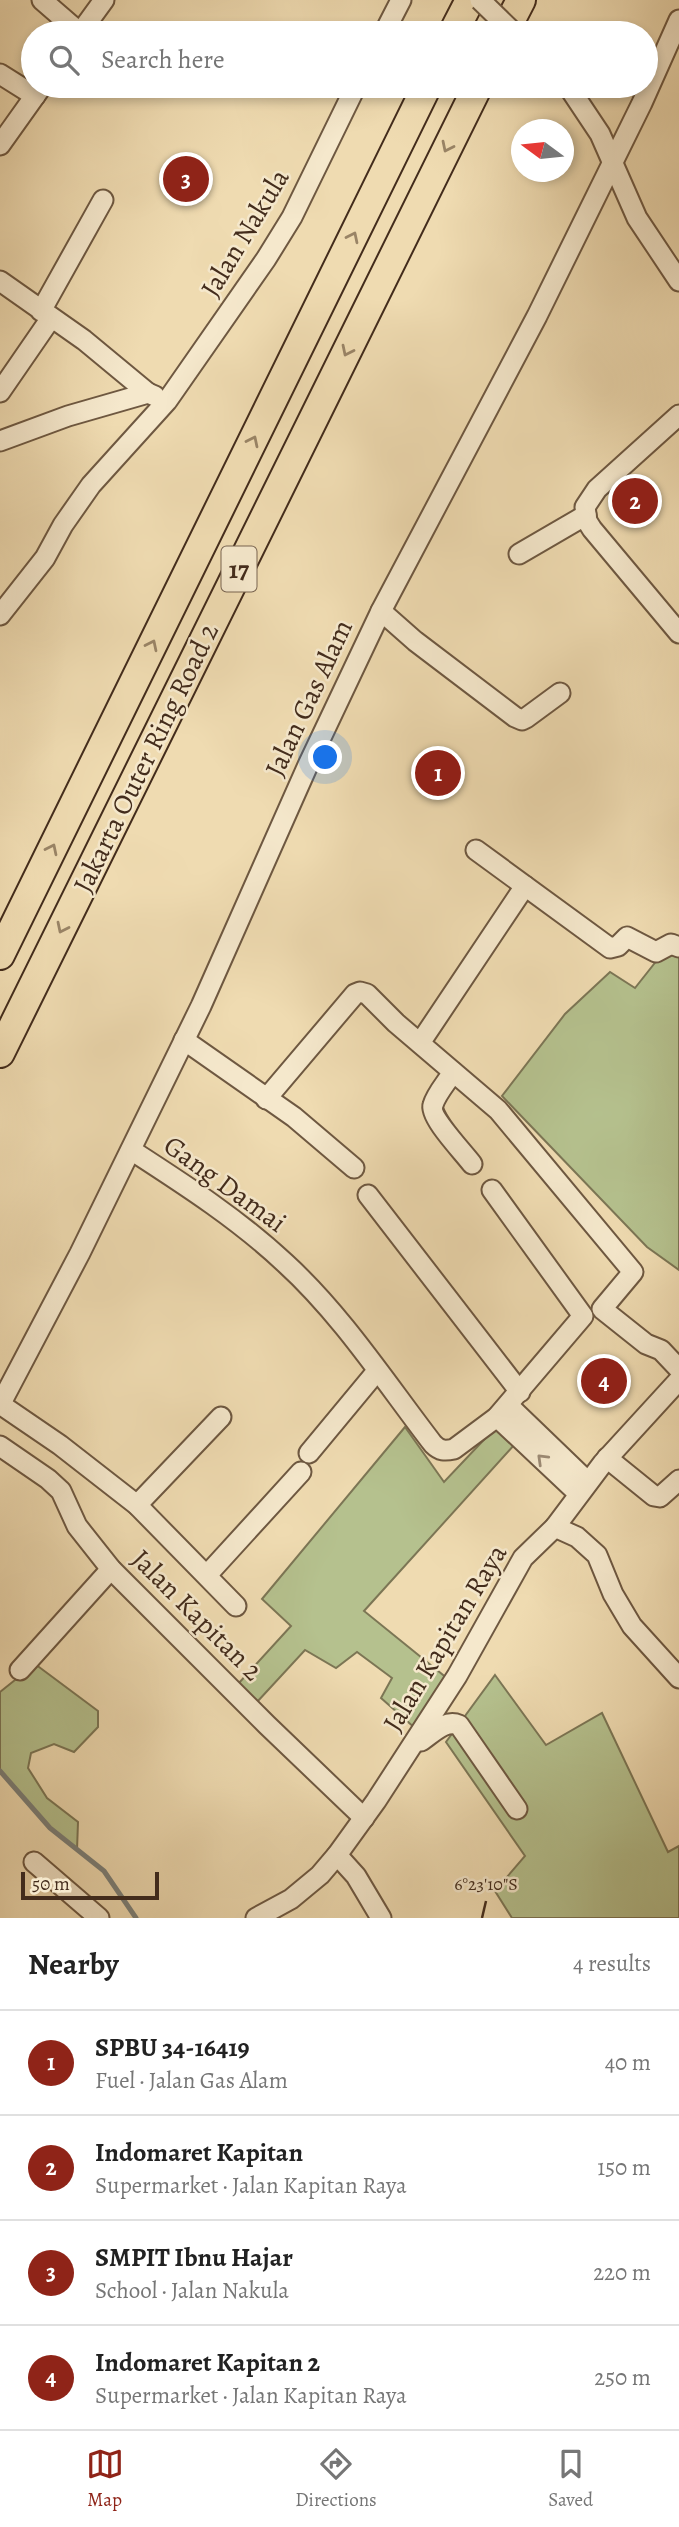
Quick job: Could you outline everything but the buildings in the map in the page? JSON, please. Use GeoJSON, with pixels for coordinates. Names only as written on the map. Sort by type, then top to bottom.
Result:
{"type":"FeatureCollection","features":[{"type":"Feature","properties":{"kind":"highway"},"geometry":{"type":"LineString","coordinates":[[459,21],[470,0]]}},
{"type":"Feature","properties":{"kind":"highway"},"geometry":{"type":"LineString","coordinates":[[510,21],[521,0]]}},
{"type":"Feature","properties":{"kind":"highway","name":"Jakarta Outer Ring Road 2"},"geometry":{"type":"LineString","coordinates":[[0,955],[421,98]]}},
{"type":"Feature","properties":{"kind":"highway","name":"Jakarta Outer Ring Road 2"},"geometry":{"type":"LineString","coordinates":[[0,1053],[472,98]]}},
{"type":"Feature","properties":{"kind":"street"},"geometry":{"type":"LineString","coordinates":[[42,0],[66,21]]}},
{"type":"Feature","properties":{"kind":"street"},"geometry":{"type":"LineString","coordinates":[[89,21],[104,0]]}},
{"type":"Feature","properties":{"kind":"street"},"geometry":{"type":"LineString","coordinates":[[387,21],[391,0]]}},
{"type":"Feature","properties":{"kind":"street"},"geometry":{"type":"LineString","coordinates":[[390,21],[401,0]]}},
{"type":"Feature","properties":{"kind":"street"},"geometry":{"type":"LineString","coordinates":[[480,0],[502,21]]}},
{"type":"Feature","properties":{"kind":"street","name":"Jalan Gas Alam"},"geometry":{"type":"LineString","coordinates":[[658,66],[679,20]]}},
{"type":"Feature","properties":{"kind":"street"},"geometry":{"type":"LineString","coordinates":[[0,74],[21,83]]}},
{"type":"Feature","properties":{"kind":"street"},"geometry":{"type":"LineString","coordinates":[[0,145],[34,98]]}},
{"type":"Feature","properties":{"kind":"street","name":"Jalan Nakula"},"geometry":{"type":"LineString","coordinates":[[0,615],[45,558],[63,526],[97,477],[167,401],[279,240],[350,98]]}},
{"type":"Feature","properties":{"kind":"street"},"geometry":{"type":"LineString","coordinates":[[576,98],[600,134],[637,218],[679,281]]}},
{"type":"Feature","properties":{"kind":"street","name":"Jalan Gas Alam"},"geometry":{"type":"LineString","coordinates":[[0,1404],[80,1252],[226,953],[307,765],[381,611],[512,364],[614,163],[644,98]]}},
{"type":"Feature","properties":{"kind":"street"},"geometry":{"type":"LineString","coordinates":[[0,391],[46,315],[103,200]]}},
{"type":"Feature","properties":{"kind":"street"},"geometry":{"type":"LineString","coordinates":[[0,281],[84,340],[148,393],[167,401]]}},
{"type":"Feature","properties":{"kind":"street"},"geometry":{"type":"LineString","coordinates":[[0,441],[68,416],[148,393]]}},
{"type":"Feature","properties":{"kind":"street"},"geometry":{"type":"LineString","coordinates":[[679,415],[597,489],[588,499],[586,515],[598,537],[679,633]]}},
{"type":"Feature","properties":{"kind":"street"},"geometry":{"type":"LineString","coordinates":[[519,554],[586,515]]}},
{"type":"Feature","properties":{"kind":"street"},"geometry":{"type":"LineString","coordinates":[[381,611],[415,641],[514,717],[522,720],[526,718],[560,693]]}},
{"type":"Feature","properties":{"kind":"street"},"geometry":{"type":"LineString","coordinates":[[476,850],[610,948],[615,948],[627,937],[656,952],[671,944],[679,947]]}},
{"type":"Feature","properties":{"kind":"street"},"geometry":{"type":"LineString","coordinates":[[420,1043],[525,886]]}},
{"type":"Feature","properties":{"kind":"street"},"geometry":{"type":"LineString","coordinates":[[266,1099],[357,992],[367,994],[498,1110],[633,1272],[602,1309],[646,1344],[661,1350],[679,1368]]}},
{"type":"Feature","properties":{"kind":"street"},"geometry":{"type":"LineString","coordinates":[[184,1040],[294,1118],[354,1168]]}},
{"type":"Feature","properties":{"kind":"street"},"geometry":{"type":"LineString","coordinates":[[453,1072],[433,1103],[432,1110],[439,1123],[472,1164]]}},
{"type":"Feature","properties":{"kind":"street","name":"Gang Damai"},"geometry":{"type":"LineString","coordinates":[[131,1150],[224,1211],[286,1263],[347,1332],[438,1449],[454,1449],[509,1405]]}},
{"type":"Feature","properties":{"kind":"street"},"geometry":{"type":"LineString","coordinates":[[492,1189],[583,1315],[509,1405]]}},
{"type":"Feature","properties":{"kind":"street"},"geometry":{"type":"LineString","coordinates":[[368,1195],[509,1405],[583,1488]]}},
{"type":"Feature","properties":{"kind":"street"},"geometry":{"type":"LineString","coordinates":[[309,1453],[377,1371]]}},
{"type":"Feature","properties":{"kind":"street","name":"Jalan Kapitan Raya"},"geometry":{"type":"LineString","coordinates":[[256,1918],[290,1899],[320,1875],[337,1855],[457,1676],[523,1558],[555,1527],[607,1458],[679,1380]]}},
{"type":"Feature","properties":{"kind":"street"},"geometry":{"type":"LineString","coordinates":[[0,1404],[60,1445],[137,1505],[236,1606]]}},
{"type":"Feature","properties":{"kind":"street"},"geometry":{"type":"LineString","coordinates":[[137,1505],[221,1418]]}},
{"type":"Feature","properties":{"kind":"street","name":"Jalan Kapitan 2"},"geometry":{"type":"LineString","coordinates":[[0,1446],[61,1491],[77,1526],[111,1569],[364,1818]]}},
{"type":"Feature","properties":{"kind":"street"},"geometry":{"type":"LineString","coordinates":[[607,1458],[654,1496],[665,1494],[679,1480]]}},
{"type":"Feature","properties":{"kind":"street"},"geometry":{"type":"LineString","coordinates":[[206,1575],[301,1472]]}},
{"type":"Feature","properties":{"kind":"street"},"geometry":{"type":"LineString","coordinates":[[555,1527],[578,1537],[597,1555],[613,1594],[632,1626],[679,1678]]}},
{"type":"Feature","properties":{"kind":"street"},"geometry":{"type":"LineString","coordinates":[[20,1670],[111,1569]]}},
{"type":"Feature","properties":{"kind":"street"},"geometry":{"type":"LineString","coordinates":[[411,1748],[444,1725],[459,1725],[517,1808]]}},
{"type":"Feature","properties":{"kind":"street"},"geometry":{"type":"LineString","coordinates":[[337,1855],[356,1876],[381,1918]]}},
{"type":"Feature","properties":{"kind":"street"},"geometry":{"type":"LineString","coordinates":[[34,1862],[99,1918]]}},
{"type":"Feature","properties":{"kind":"green space"},"geometry":{"type":"Polygon","coordinates":[[[673,940],[679,943],[679,1270],[647,1247],[502,1096],[565,1014],[610,972],[635,988],[673,940]]]}},
{"type":"Feature","properties":{"kind":"green space"},"geometry":{"type":"Polygon","coordinates":[[[405,1427],[444,1482],[496,1427],[515,1444],[364,1611],[448,1679],[416,1729],[381,1698],[392,1678],[357,1652],[336,1668],[305,1650],[257,1702],[238,1684],[291,1626],[262,1599],[405,1427]]]}},
{"type":"Feature","properties":{"kind":"green space"},"geometry":{"type":"Polygon","coordinates":[[[35,1664],[98,1711],[98,1727],[74,1752],[54,1744],[31,1753],[28,1768],[47,1798],[78,1822],[77,1850],[50,1828],[0,1771],[0,1692],[35,1664]]]}},
{"type":"Feature","properties":{"kind":"green space"},"geometry":{"type":"Polygon","coordinates":[[[495,1675],[546,1745],[602,1713],[668,1852],[679,1846],[679,1918],[512,1918],[495,1891],[525,1856],[446,1742],[495,1675]]]}},
{"type":"Feature","properties":{"kind":"waterway"},"geometry":{"type":"LineString","coordinates":[[0,1771],[50,1828],[104,1871],[136,1918]]}},
{"type":"Feature","properties":{"kind":"place","name":"SMPIT Ibnu Hajar"},"geometry":{"type":"Point","coordinates":[186,179]}},
{"type":"Feature","properties":{"kind":"place","name":"Indomaret Kapitan"},"geometry":{"type":"Point","coordinates":[635,501]}},
{"type":"Feature","properties":{"kind":"place","name":"SPBU 34-16419"},"geometry":{"type":"Point","coordinates":[438,773]}},
{"type":"Feature","properties":{"kind":"place","name":"Indomaret Kapitan 2"},"geometry":{"type":"Point","coordinates":[604,1381]}}]}
